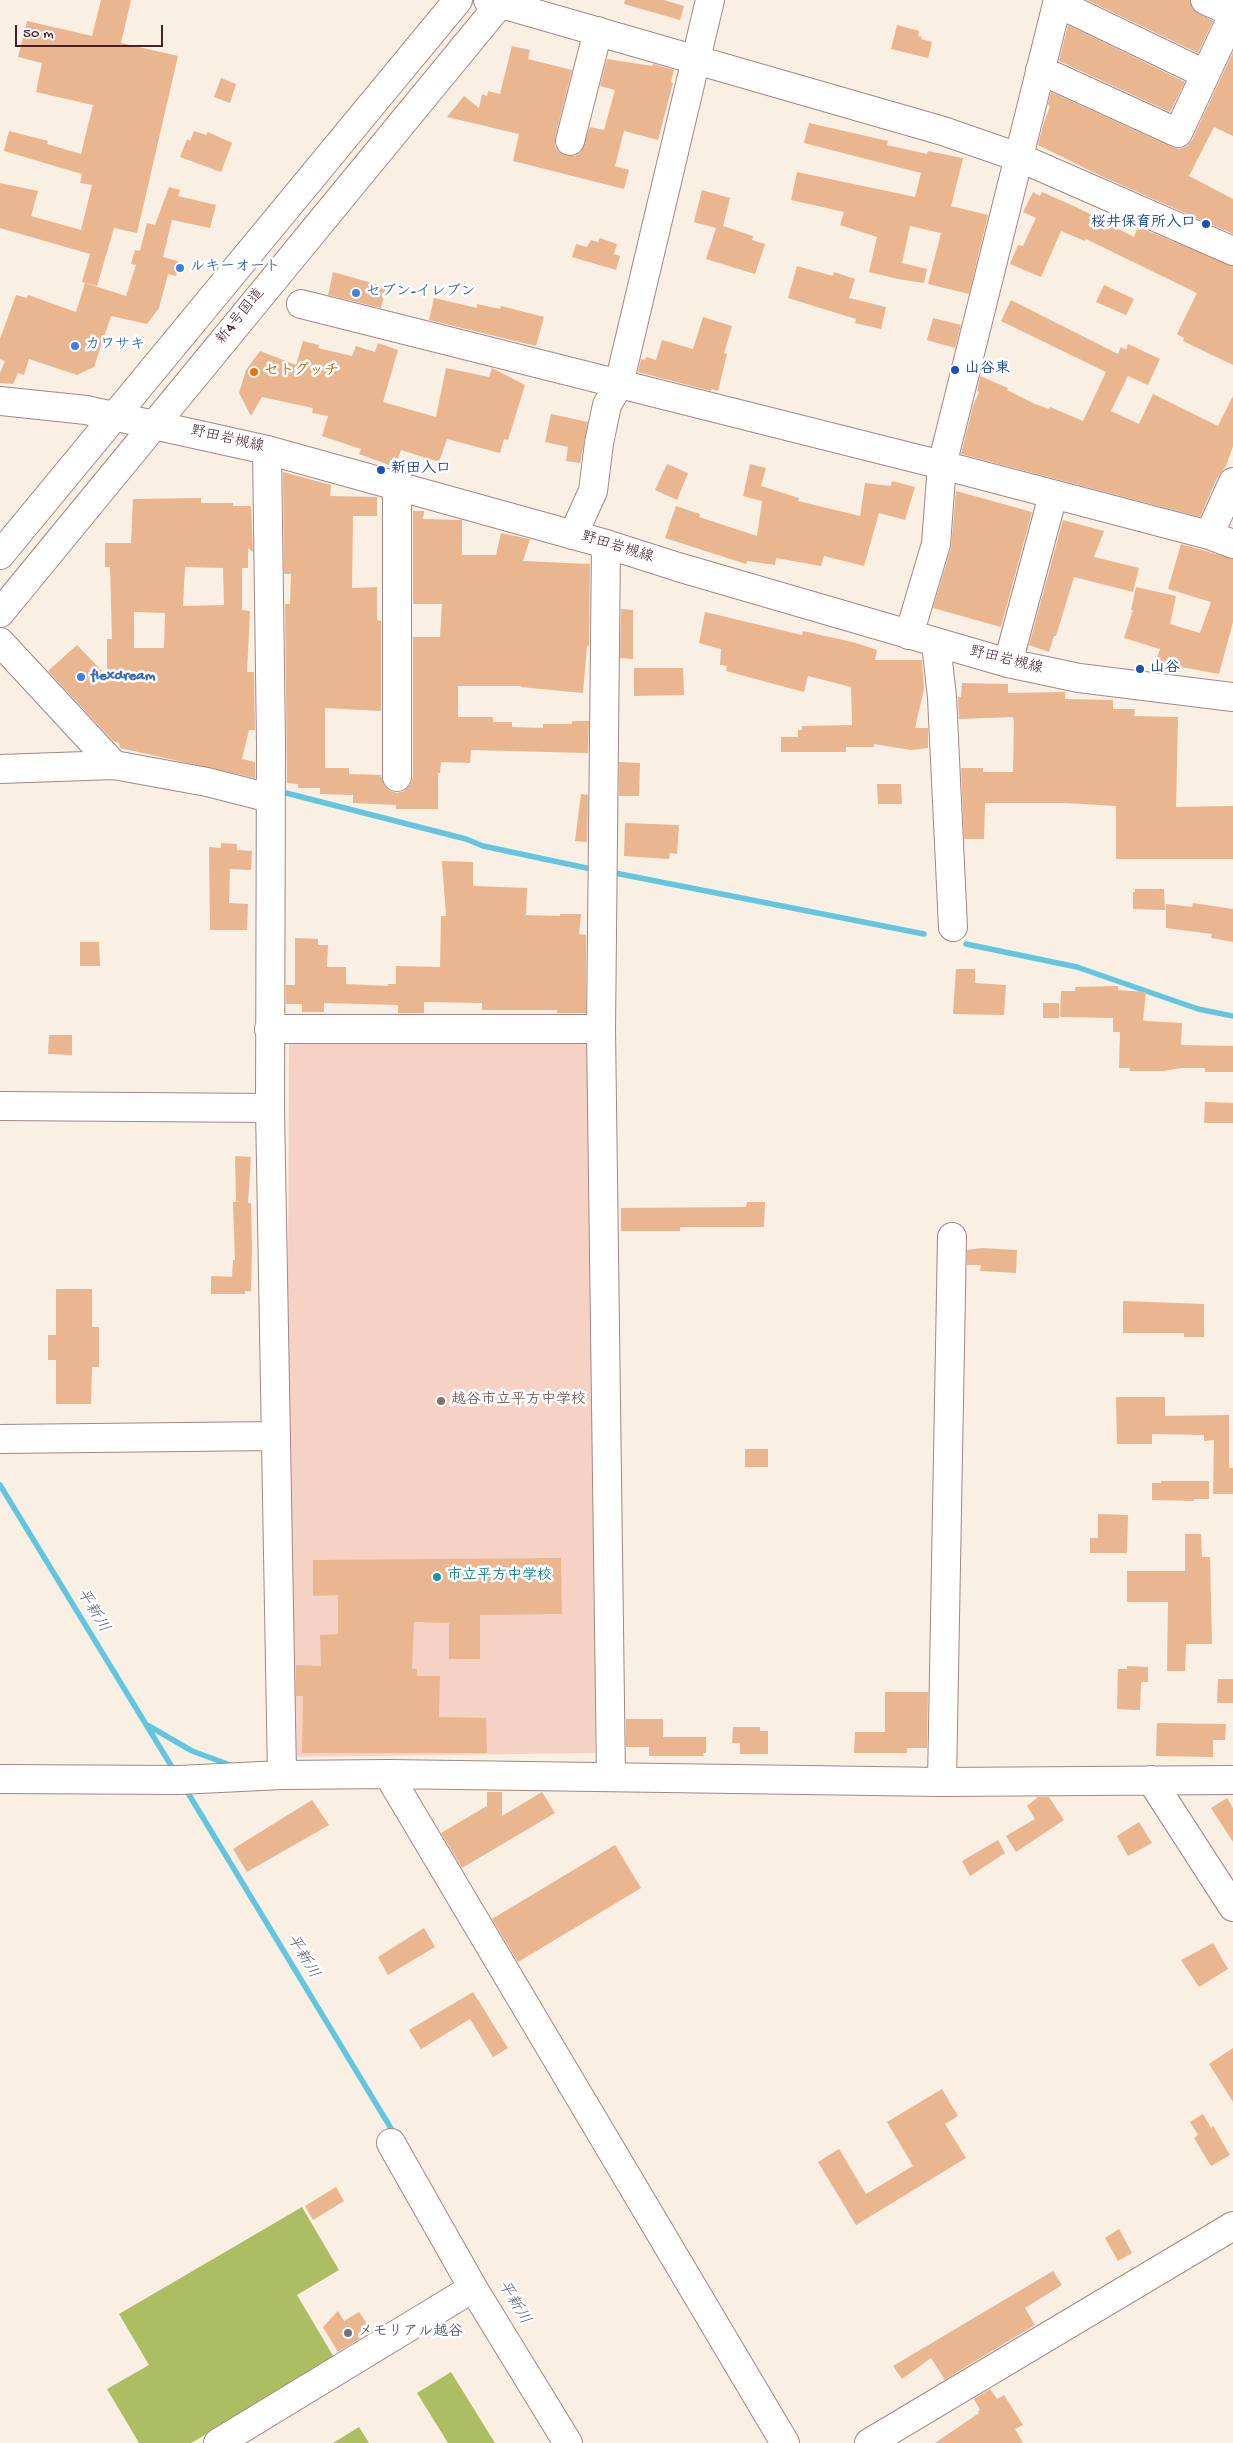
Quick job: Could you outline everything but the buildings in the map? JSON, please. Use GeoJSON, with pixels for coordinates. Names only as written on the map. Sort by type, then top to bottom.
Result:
{"type":"FeatureCollection","features":[{"type":"Feature","properties":{"kind":"main road"},"geometry":{"type":"LineString","coordinates":[[0,555],[458,0]]}},
{"type":"Feature","properties":{"kind":"main road"},"geometry":{"type":"LineString","coordinates":[[573,535],[593,491],[599,443],[607,405],[618,384],[710,0]]}},
{"type":"Feature","properties":{"kind":"main road"},"geometry":{"type":"LineString","coordinates":[[1040,70],[1178,133],[1233,14],[1205,0]]}},
{"type":"Feature","properties":{"kind":"main road"},"geometry":{"type":"LineString","coordinates":[[497,1],[942,131],[1018,157],[1233,251]]}},
{"type":"Feature","properties":{"kind":"main road","name":"新4号国道"},"geometry":{"type":"LineString","coordinates":[[0,613],[497,1]]}},
{"type":"Feature","properties":{"kind":"main road"},"geometry":{"type":"LineString","coordinates":[[909,635],[936,544],[942,465],[1057,2],[1205,74]]}},
{"type":"Feature","properties":{"kind":"main road"},"geometry":{"type":"LineString","coordinates":[[570,141],[598,31]]}},
{"type":"Feature","properties":{"kind":"main road"},"geometry":{"type":"LineString","coordinates":[[302,304],[942,465],[1221,540],[1233,482]]}},
{"type":"Feature","properties":{"kind":"main road","name":"野田岩槻線"},"geometry":{"type":"LineString","coordinates":[[0,401],[86,410],[153,423],[267,450],[606,544],[1008,663],[1079,678],[1233,697]]}},
{"type":"Feature","properties":{"kind":"main road"},"geometry":{"type":"LineString","coordinates":[[267,450],[270,798],[269,1029],[282,1775]]}},
{"type":"Feature","properties":{"kind":"main road"},"geometry":{"type":"LineString","coordinates":[[397,485],[397,776]]}},
{"type":"Feature","properties":{"kind":"main road"},"geometry":{"type":"LineString","coordinates":[[1008,663],[1053,494]]}},
{"type":"Feature","properties":{"kind":"main road"},"geometry":{"type":"LineString","coordinates":[[606,544],[602,1028],[611,1777]]}},
{"type":"Feature","properties":{"kind":"main road"},"geometry":{"type":"LineString","coordinates":[[0,642],[108,758]]}},
{"type":"Feature","properties":{"kind":"main road"},"geometry":{"type":"LineString","coordinates":[[936,643],[942,697],[953,928]]}},
{"type":"Feature","properties":{"kind":"main road"},"geometry":{"type":"LineString","coordinates":[[0,769],[108,758],[270,798]]}},
{"type":"Feature","properties":{"kind":"main road"},"geometry":{"type":"LineString","coordinates":[[269,1029],[602,1028]]}},
{"type":"Feature","properties":{"kind":"main road"},"geometry":{"type":"LineString","coordinates":[[0,1106],[270,1108]]}},
{"type":"Feature","properties":{"kind":"main road"},"geometry":{"type":"LineString","coordinates":[[942,1782],[952,1237]]}},
{"type":"Feature","properties":{"kind":"main road"},"geometry":{"type":"LineString","coordinates":[[0,1439],[276,1436]]}},
{"type":"Feature","properties":{"kind":"main road"},"geometry":{"type":"LineString","coordinates":[[388,1774],[785,2443]]}},
{"type":"Feature","properties":{"kind":"main road"},"geometry":{"type":"LineString","coordinates":[[0,1779],[185,1780],[282,1775],[388,1774],[942,1782],[1233,1780]]}},
{"type":"Feature","properties":{"kind":"main road"},"geometry":{"type":"LineString","coordinates":[[1150,1780],[1233,1907]]}},
{"type":"Feature","properties":{"kind":"main road"},"geometry":{"type":"LineString","coordinates":[[391,2143],[473,2288],[568,2443]]}},
{"type":"Feature","properties":{"kind":"main road"},"geometry":{"type":"LineString","coordinates":[[869,2443],[1233,2226]]}},
{"type":"Feature","properties":{"kind":"main road"},"geometry":{"type":"LineString","coordinates":[[218,2443],[473,2288]]}},
{"type":"Feature","properties":{"kind":"shaded area","name":"越谷市立平方中学校"},"geometry":{"type":"Polygon","coordinates":[[[289,1040],[588,1042],[595,1049],[595,1753],[286,1757],[289,1040]]]}},
{"type":"Feature","properties":{"kind":"green space"},"geometry":{"type":"Polygon","coordinates":[[[302,2207],[339,2270],[297,2295],[335,2359],[191,2443],[139,2443],[107,2389],[149,2365],[119,2314],[302,2207]]]}},
{"type":"Feature","properties":{"kind":"green space"},"geometry":{"type":"Polygon","coordinates":[[[451,2372],[495,2443],[448,2443],[417,2393],[451,2372]]]}},
{"type":"Feature","properties":{"kind":"green space"},"geometry":{"type":"Polygon","coordinates":[[[359,2427],[369,2443],[333,2443],[359,2427]]]}},
{"type":"Feature","properties":{"kind":"waterway"},"geometry":{"type":"LineString","coordinates":[[286,793],[466,839],[483,846],[596,870]]}},
{"type":"Feature","properties":{"kind":"waterway"},"geometry":{"type":"LineString","coordinates":[[610,872],[924,934]]}},
{"type":"Feature","properties":{"kind":"waterway"},"geometry":{"type":"LineString","coordinates":[[966,944],[1077,967],[1198,1009],[1233,1016]]}},
{"type":"Feature","properties":{"kind":"waterway","name":"平新川"},"geometry":{"type":"LineString","coordinates":[[0,1485],[175,1772]]}},
{"type":"Feature","properties":{"kind":"waterway"},"geometry":{"type":"LineString","coordinates":[[149,1726],[192,1751],[233,1766]]}},
{"type":"Feature","properties":{"kind":"waterway","name":"平新川"},"geometry":{"type":"LineString","coordinates":[[185,1788],[395,2135]]}},
{"type":"Feature","properties":{"kind":"place","name":"桜井保育所入口"},"geometry":{"type":"Point","coordinates":[1206,224]}},
{"type":"Feature","properties":{"kind":"place","name":"ルキーオート"},"geometry":{"type":"Point","coordinates":[180,268]}},
{"type":"Feature","properties":{"kind":"place","name":"セブン-イレブン"},"geometry":{"type":"Point","coordinates":[356,293]}},
{"type":"Feature","properties":{"kind":"place","name":"カワサキ"},"geometry":{"type":"Point","coordinates":[75,346]}},
{"type":"Feature","properties":{"kind":"place","name":"山谷東"},"geometry":{"type":"Point","coordinates":[955,370]}},
{"type":"Feature","properties":{"kind":"place","name":"セトグッチ"},"geometry":{"type":"Point","coordinates":[254,372]}},
{"type":"Feature","properties":{"kind":"place","name":"新田入口"},"geometry":{"type":"Point","coordinates":[381,470]}},
{"type":"Feature","properties":{"kind":"place","name":"山谷"},"geometry":{"type":"Point","coordinates":[1140,669]}},
{"type":"Feature","properties":{"kind":"place","name":"flexdream"},"geometry":{"type":"Point","coordinates":[81,677]}},
{"type":"Feature","properties":{"kind":"place","name":"越谷市立平方中学校"},"geometry":{"type":"Point","coordinates":[441,1401]}},
{"type":"Feature","properties":{"kind":"place","name":"市立平方中学校"},"geometry":{"type":"Point","coordinates":[437,1577]}},
{"type":"Feature","properties":{"kind":"place","name":"メモリアル越谷"},"geometry":{"type":"Point","coordinates":[348,2333]}}]}
